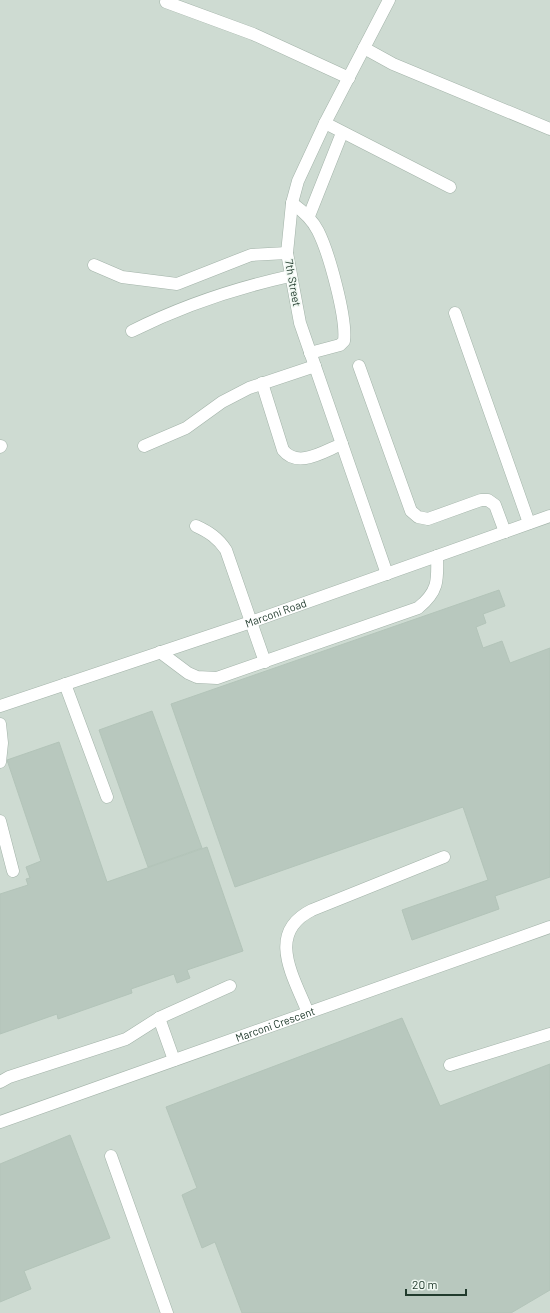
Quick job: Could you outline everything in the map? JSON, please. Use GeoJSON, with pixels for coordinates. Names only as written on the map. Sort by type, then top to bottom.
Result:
{"type":"FeatureCollection","features":[{"type":"Feature","properties":{"kind":"street","name":"7th Street"},"geometry":{"type":"LineString","coordinates":[[387,574],[300,323],[290,276],[287,253],[292,203],[298,182],[325,123],[389,0]]}},
{"type":"Feature","properties":{"kind":"street"},"geometry":{"type":"LineString","coordinates":[[166,2],[253,34],[348,78]]}},
{"type":"Feature","properties":{"kind":"street"},"geometry":{"type":"LineString","coordinates":[[364,48],[393,64],[550,129]]}},
{"type":"Feature","properties":{"kind":"street"},"geometry":{"type":"LineString","coordinates":[[325,123],[450,188]]}},
{"type":"Feature","properties":{"kind":"street"},"geometry":{"type":"LineString","coordinates":[[309,216],[342,133]]}},
{"type":"Feature","properties":{"kind":"street"},"geometry":{"type":"LineString","coordinates":[[292,203],[309,216],[319,232],[344,318],[344,341],[340,345],[310,353]]}},
{"type":"Feature","properties":{"kind":"street"},"geometry":{"type":"LineString","coordinates":[[94,264],[122,277],[176,284],[251,255],[287,253]]}},
{"type":"Feature","properties":{"kind":"street"},"geometry":{"type":"LineString","coordinates":[[132,331],[185,307],[256,284],[290,276]]}},
{"type":"Feature","properties":{"kind":"street"},"geometry":{"type":"LineString","coordinates":[[455,313],[529,523]]}},
{"type":"Feature","properties":{"kind":"street"},"geometry":{"type":"LineString","coordinates":[[144,446],[186,428],[222,402],[249,388],[315,366]]}},
{"type":"Feature","properties":{"kind":"street"},"geometry":{"type":"LineString","coordinates":[[359,366],[411,511],[418,517],[428,519],[481,500],[488,500],[495,505],[505,532]]}},
{"type":"Feature","properties":{"kind":"street"},"geometry":{"type":"LineString","coordinates":[[262,384],[283,450],[286,455],[293,459],[300,460],[342,444]]}},
{"type":"Feature","properties":{"kind":"street","name":"Marconi Road"},"geometry":{"type":"LineString","coordinates":[[0,706],[251,622],[550,516]]}},
{"type":"Feature","properties":{"kind":"street"},"geometry":{"type":"LineString","coordinates":[[196,526],[209,532],[219,540],[226,550],[264,662]]}},
{"type":"Feature","properties":{"kind":"street"},"geometry":{"type":"LineString","coordinates":[[160,652],[188,673],[197,677],[217,678],[264,662],[418,608],[430,598],[438,578],[437,556]]}},
{"type":"Feature","properties":{"kind":"street"},"geometry":{"type":"LineString","coordinates":[[65,684],[107,797]]}},
{"type":"Feature","properties":{"kind":"street"},"geometry":{"type":"LineString","coordinates":[[0,724],[2,743],[0,762]]}},
{"type":"Feature","properties":{"kind":"street"},"geometry":{"type":"LineString","coordinates":[[0,821],[13,871]]}},
{"type":"Feature","properties":{"kind":"street"},"geometry":{"type":"LineString","coordinates":[[308,1013],[289,963],[285,946],[287,935],[293,922],[300,916],[312,910],[444,857]]}},
{"type":"Feature","properties":{"kind":"street","name":"Marconi Crescent"},"geometry":{"type":"LineString","coordinates":[[0,1119],[174,1060],[550,927]]}},
{"type":"Feature","properties":{"kind":"street"},"geometry":{"type":"LineString","coordinates":[[0,1082],[9,1077],[126,1039],[159,1018],[230,986]]}},
{"type":"Feature","properties":{"kind":"street"},"geometry":{"type":"LineString","coordinates":[[159,1018],[174,1060]]}},
{"type":"Feature","properties":{"kind":"street"},"geometry":{"type":"LineString","coordinates":[[450,1065],[550,1034]]}},
{"type":"Feature","properties":{"kind":"street"},"geometry":{"type":"LineString","coordinates":[[111,1156],[168,1313]]}},
{"type":"Feature","properties":{"kind":"shaded area"},"geometry":{"type":"Polygon","coordinates":[[[0,0],[550,0],[550,1313],[0,1313],[0,0]]]}},
{"type":"Feature","properties":{"kind":"building"},"geometry":{"type":"Polygon","coordinates":[[[499,590],[505,606],[483,614],[486,623],[476,627],[483,648],[502,641],[510,663],[550,648],[550,877],[495,896],[499,909],[412,940],[402,910],[488,880],[463,807],[235,887],[171,704],[499,590]]]}},
{"type":"Feature","properties":{"kind":"building"},"geometry":{"type":"Polygon","coordinates":[[[152,711],[202,848],[148,867],[99,730],[152,711]]]}},
{"type":"Feature","properties":{"kind":"building"},"geometry":{"type":"Polygon","coordinates":[[[59,742],[107,882],[207,847],[243,951],[187,970],[190,978],[177,983],[174,974],[131,989],[132,993],[58,1019],[57,1014],[0,1034],[0,894],[28,885],[26,879],[30,878],[26,867],[41,861],[7,760],[59,742]]]}},
{"type":"Feature","properties":{"kind":"building"},"geometry":{"type":"Polygon","coordinates":[[[402,1018],[440,1106],[550,1064],[550,1290],[511,1313],[242,1313],[215,1242],[202,1248],[182,1195],[197,1188],[166,1107],[402,1018]]]}},
{"type":"Feature","properties":{"kind":"building"},"geometry":{"type":"Polygon","coordinates":[[[70,1135],[110,1238],[24,1271],[31,1289],[0,1302],[0,1164],[70,1135]]]}}]}
